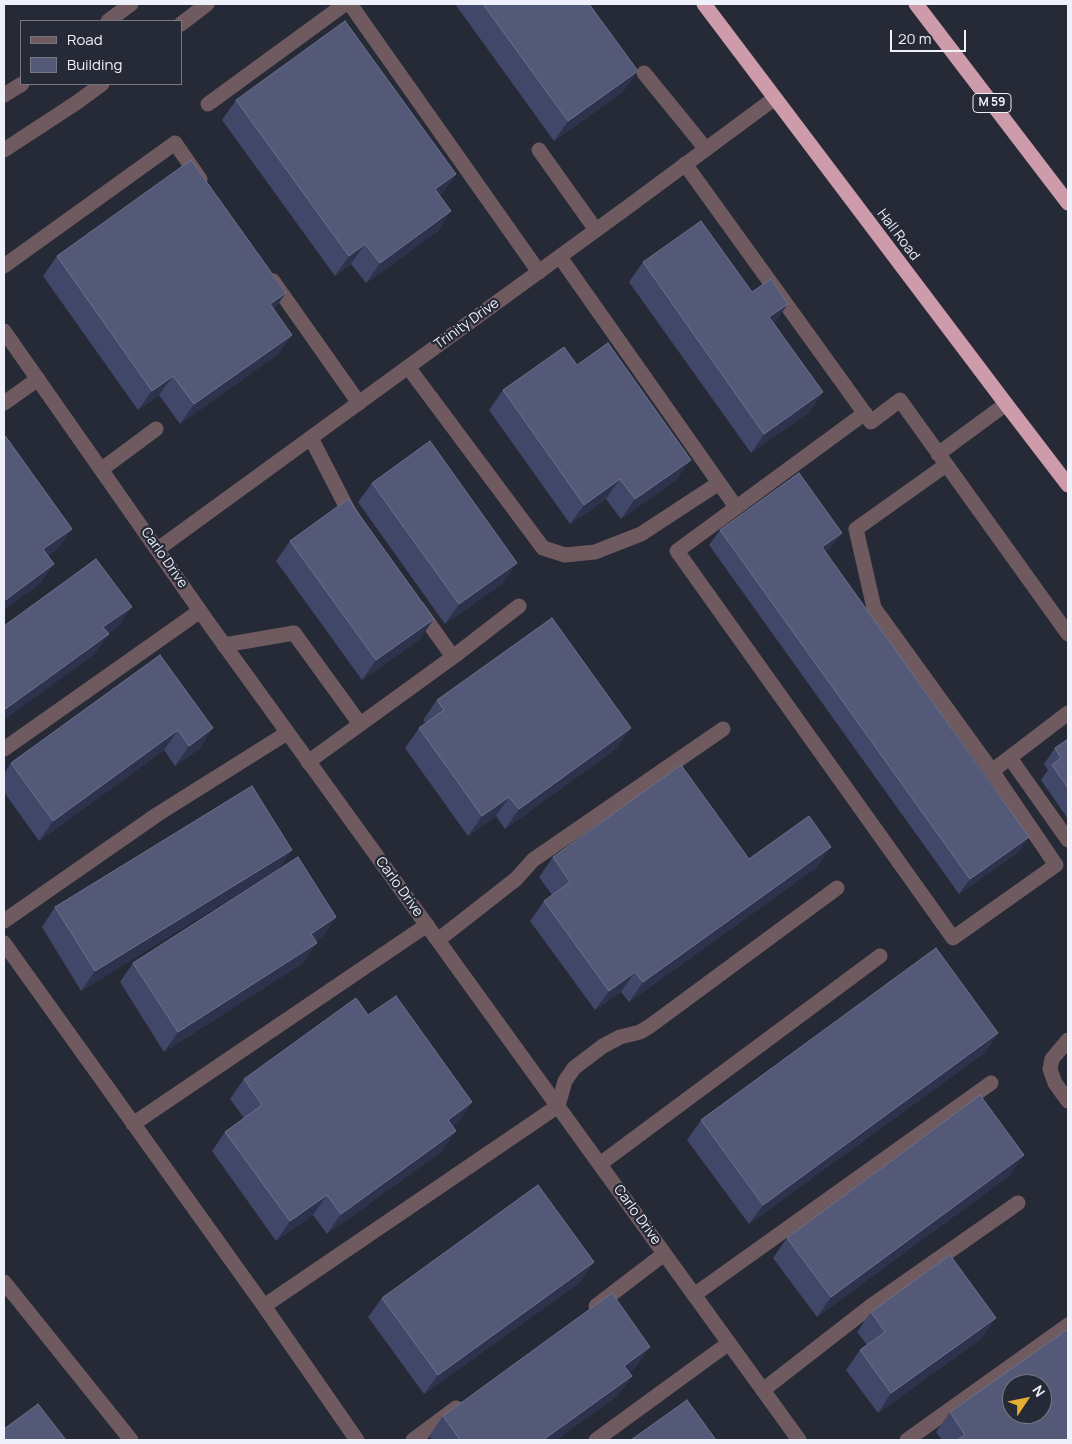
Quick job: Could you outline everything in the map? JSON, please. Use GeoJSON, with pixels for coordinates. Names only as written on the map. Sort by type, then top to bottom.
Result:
{"type":"FeatureCollection","features":[{"type":"Feature","properties":{"kind":"highway","name":"Hall Road"},"geometry":{"type":"LineString","coordinates":[[704,4],[1068,485]]}},
{"type":"Feature","properties":{"kind":"highway","name":"M 59"},"geometry":{"type":"LineString","coordinates":[[916,4],[1068,203]]}},
{"type":"Feature","properties":{"kind":"street"},"geometry":{"type":"LineString","coordinates":[[109,20],[131,4]]}},
{"type":"Feature","properties":{"kind":"street"},"geometry":{"type":"LineString","coordinates":[[182,23],[207,4]]}},
{"type":"Feature","properties":{"kind":"street"},"geometry":{"type":"LineString","coordinates":[[208,104],[345,4]]}},
{"type":"Feature","properties":{"kind":"street"},"geometry":{"type":"LineString","coordinates":[[350,4],[539,272]]}},
{"type":"Feature","properties":{"kind":"street"},"geometry":{"type":"LineString","coordinates":[[644,73],[706,149]]}},
{"type":"Feature","properties":{"kind":"street"},"geometry":{"type":"LineString","coordinates":[[4,95],[20,85]]}},
{"type":"Feature","properties":{"kind":"street"},"geometry":{"type":"LineString","coordinates":[[4,150],[101,85]]}},
{"type":"Feature","properties":{"kind":"street","name":"Trinity Drive"},"geometry":{"type":"LineString","coordinates":[[158,549],[775,98]]}},
{"type":"Feature","properties":{"kind":"street"},"geometry":{"type":"LineString","coordinates":[[4,266],[175,144],[209,192]]}},
{"type":"Feature","properties":{"kind":"street"},"geometry":{"type":"LineString","coordinates":[[539,150],[596,230]]}},
{"type":"Feature","properties":{"kind":"street"},"geometry":{"type":"LineString","coordinates":[[686,164],[871,422],[900,400],[1068,634]]}},
{"type":"Feature","properties":{"kind":"street"},"geometry":{"type":"LineString","coordinates":[[560,257],[736,507]]}},
{"type":"Feature","properties":{"kind":"street"},"geometry":{"type":"LineString","coordinates":[[267,273],[359,403]]}},
{"type":"Feature","properties":{"kind":"street","name":"Carlo Drive"},"geometry":{"type":"LineString","coordinates":[[4,331],[287,733],[799,1440]]}},
{"type":"Feature","properties":{"kind":"street"},"geometry":{"type":"LineString","coordinates":[[408,367],[544,548],[565,555],[595,552],[642,534],[719,483]]}},
{"type":"Feature","properties":{"kind":"street"},"geometry":{"type":"LineString","coordinates":[[4,403],[38,380]]}},
{"type":"Feature","properties":{"kind":"street"},"geometry":{"type":"LineString","coordinates":[[865,413],[676,551],[953,938],[1062,860],[992,771],[874,608],[856,529],[1006,404]]}},
{"type":"Feature","properties":{"kind":"street"},"geometry":{"type":"LineString","coordinates":[[102,469],[156,430]]}},
{"type":"Feature","properties":{"kind":"street"},"geometry":{"type":"LineString","coordinates":[[312,438],[348,510],[364,533]]}},
{"type":"Feature","properties":{"kind":"street"},"geometry":{"type":"LineString","coordinates":[[408,595],[452,657]]}},
{"type":"Feature","properties":{"kind":"street"},"geometry":{"type":"LineString","coordinates":[[308,762],[519,606]]}},
{"type":"Feature","properties":{"kind":"street"},"geometry":{"type":"LineString","coordinates":[[4,749],[200,611]]}},
{"type":"Feature","properties":{"kind":"street"},"geometry":{"type":"LineString","coordinates":[[224,645],[294,634],[360,724]]}},
{"type":"Feature","properties":{"kind":"street"},"geometry":{"type":"LineString","coordinates":[[992,771],[1068,713]]}},
{"type":"Feature","properties":{"kind":"street"},"geometry":{"type":"LineString","coordinates":[[438,940],[516,879],[533,860],[723,729]]}},
{"type":"Feature","properties":{"kind":"street"},"geometry":{"type":"LineString","coordinates":[[4,922],[158,814],[287,733]]}},
{"type":"Feature","properties":{"kind":"street"},"geometry":{"type":"LineString","coordinates":[[1010,758],[1068,840]]}},
{"type":"Feature","properties":{"kind":"street"},"geometry":{"type":"LineString","coordinates":[[264,1306],[558,1106],[565,1081],[574,1068],[603,1046],[620,1037],[640,1032],[650,1026],[837,888]]}},
{"type":"Feature","properties":{"kind":"street"},"geometry":{"type":"LineString","coordinates":[[134,1124],[426,925]]}},
{"type":"Feature","properties":{"kind":"street"},"geometry":{"type":"LineString","coordinates":[[4,943],[264,1306],[357,1440]]}},
{"type":"Feature","properties":{"kind":"street"},"geometry":{"type":"LineString","coordinates":[[600,1164],[880,956]]}},
{"type":"Feature","properties":{"kind":"street"},"geometry":{"type":"LineString","coordinates":[[1068,1040],[1052,1059],[1050,1069],[1055,1083],[1068,1101]]}},
{"type":"Feature","properties":{"kind":"street"},"geometry":{"type":"LineString","coordinates":[[694,1295],[991,1083]]}},
{"type":"Feature","properties":{"kind":"street"},"geometry":{"type":"LineString","coordinates":[[763,1390],[871,1306],[1018,1203]]}},
{"type":"Feature","properties":{"kind":"street"},"geometry":{"type":"LineString","coordinates":[[582,1316],[664,1254]]}},
{"type":"Feature","properties":{"kind":"street"},"geometry":{"type":"LineString","coordinates":[[4,1282],[131,1440]]}},
{"type":"Feature","properties":{"kind":"street"},"geometry":{"type":"LineString","coordinates":[[907,1440],[1068,1325]]}},
{"type":"Feature","properties":{"kind":"street"},"geometry":{"type":"LineString","coordinates":[[596,1440],[729,1343]]}},
{"type":"Feature","properties":{"kind":"street"},"geometry":{"type":"LineString","coordinates":[[414,1440],[465,1402]]}},
{"type":"Feature","properties":{"kind":"building"},"geometry":{"type":"Polygon","coordinates":[[[483,4],[589,4],[638,71],[568,121],[483,4]]]}},
{"type":"Feature","properties":{"kind":"building"},"geometry":{"type":"Polygon","coordinates":[[[345,21],[456,174],[435,189],[451,211],[380,263],[365,244],[349,256],[236,100],[345,21]]]}},
{"type":"Feature","properties":{"kind":"building"},"geometry":{"type":"Polygon","coordinates":[[[191,160],[286,293],[270,304],[292,335],[194,404],[173,376],[152,391],[57,256],[191,160]]]}},
{"type":"Feature","properties":{"kind":"building"},"geometry":{"type":"Polygon","coordinates":[[[701,221],[752,292],[771,279],[788,304],[769,317],[823,392],[764,434],[643,262],[701,221]]]}},
{"type":"Feature","properties":{"kind":"building"},"geometry":{"type":"Polygon","coordinates":[[[608,343],[691,460],[635,499],[620,479],[584,505],[503,390],[564,347],[577,365],[608,343]]]}},
{"type":"Feature","properties":{"kind":"building"},"geometry":{"type":"Polygon","coordinates":[[[6,437],[72,529],[43,549],[54,564],[4,601],[4,438],[6,437]]]}},
{"type":"Feature","properties":{"kind":"building"},"geometry":{"type":"Polygon","coordinates":[[[430,441],[517,563],[459,604],[372,483],[430,441]]]}},
{"type":"Feature","properties":{"kind":"building"},"geometry":{"type":"Polygon","coordinates":[[[799,473],[842,533],[822,547],[1029,837],[970,879],[720,530],[799,473]]]}},
{"type":"Feature","properties":{"kind":"building"},"geometry":{"type":"Polygon","coordinates":[[[348,499],[434,619],[376,660],[290,541],[348,499]]]}},
{"type":"Feature","properties":{"kind":"building"},"geometry":{"type":"Polygon","coordinates":[[[96,559],[132,607],[103,627],[109,634],[4,710],[4,626],[96,559]]]}},
{"type":"Feature","properties":{"kind":"building"},"geometry":{"type":"Polygon","coordinates":[[[552,618],[631,728],[519,809],[509,797],[482,816],[419,728],[444,710],[437,700],[552,618]]]}},
{"type":"Feature","properties":{"kind":"building"},"geometry":{"type":"Polygon","coordinates":[[[160,655],[213,728],[189,746],[178,730],[53,821],[11,763],[160,655]]]}},
{"type":"Feature","properties":{"kind":"building"},"geometry":{"type":"Polygon","coordinates":[[[1068,739],[1068,788],[1052,765],[1061,758],[1055,748],[1068,739]]]}},
{"type":"Feature","properties":{"kind":"building"},"geometry":{"type":"Polygon","coordinates":[[[681,765],[749,859],[809,816],[831,847],[643,982],[635,972],[609,991],[544,901],[570,882],[553,857],[681,765]]]}},
{"type":"Feature","properties":{"kind":"building"},"geometry":{"type":"Polygon","coordinates":[[[252,786],[292,850],[95,971],[55,907],[252,786]]]}},
{"type":"Feature","properties":{"kind":"building"},"geometry":{"type":"Polygon","coordinates":[[[298,857],[336,917],[311,934],[317,943],[178,1032],[133,963],[298,857]]]}},
{"type":"Feature","properties":{"kind":"building"},"geometry":{"type":"Polygon","coordinates":[[[936,948],[998,1033],[763,1205],[701,1120],[936,948]]]}},
{"type":"Feature","properties":{"kind":"building"},"geometry":{"type":"Polygon","coordinates":[[[396,996],[472,1102],[448,1120],[456,1131],[341,1214],[327,1195],[290,1221],[225,1132],[262,1105],[244,1079],[356,998],[368,1015],[396,996]]]}},
{"type":"Feature","properties":{"kind":"building"},"geometry":{"type":"Polygon","coordinates":[[[980,1095],[1024,1155],[831,1297],[787,1238],[980,1095]]]}},
{"type":"Feature","properties":{"kind":"building"},"geometry":{"type":"Polygon","coordinates":[[[538,1185],[594,1262],[438,1375],[382,1298],[538,1185]]]}},
{"type":"Feature","properties":{"kind":"building"},"geometry":{"type":"Polygon","coordinates":[[[950,1255],[996,1318],[891,1393],[860,1350],[885,1332],[871,1312],[950,1255]]]}},
{"type":"Feature","properties":{"kind":"building"},"geometry":{"type":"Polygon","coordinates":[[[612,1293],[650,1347],[624,1366],[632,1376],[543,1440],[460,1440],[443,1416],[612,1293]]]}},
{"type":"Feature","properties":{"kind":"building"},"geometry":{"type":"Polygon","coordinates":[[[1068,1329],[1068,1440],[957,1440],[965,1435],[950,1412],[1002,1375],[1002,1424],[1052,1424],[1052,1374],[1004,1374],[1068,1329]]]}},
{"type":"Feature","properties":{"kind":"building"},"geometry":{"type":"Polygon","coordinates":[[[687,1400],[716,1440],[631,1440],[687,1400]]]}},
{"type":"Feature","properties":{"kind":"building"},"geometry":{"type":"Polygon","coordinates":[[[38,1404],[66,1440],[4,1440],[4,1429],[38,1404]]]}}]}
